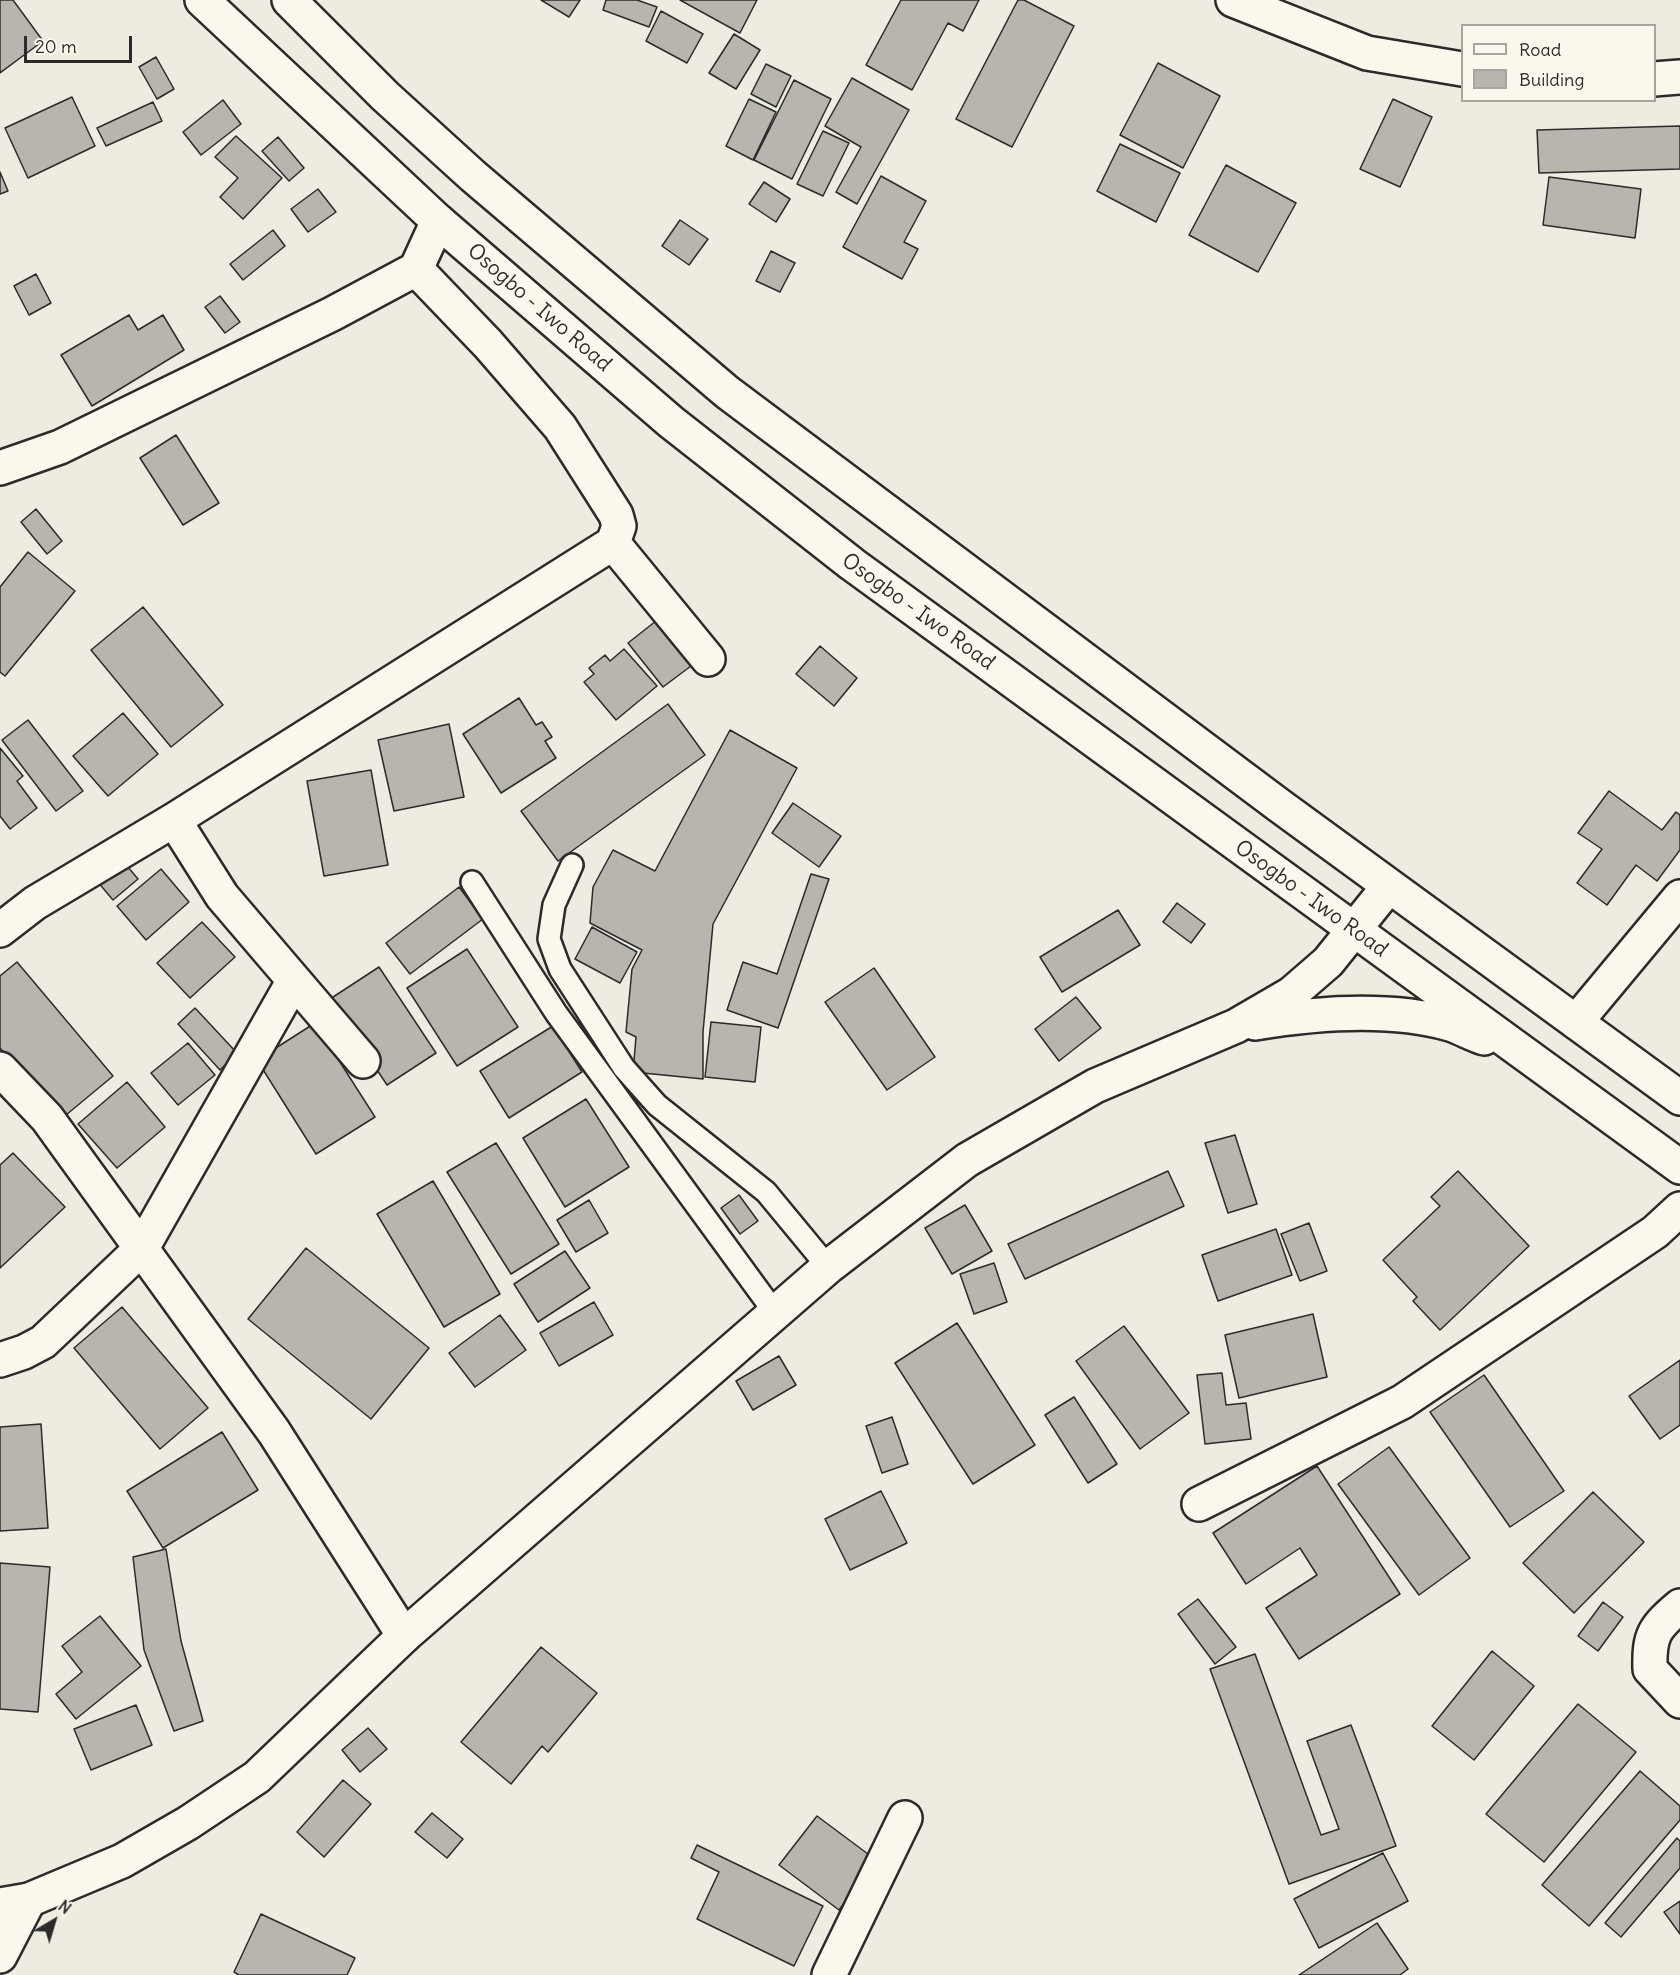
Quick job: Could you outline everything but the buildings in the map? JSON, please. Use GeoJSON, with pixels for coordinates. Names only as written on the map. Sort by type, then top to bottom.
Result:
{"type":"FeatureCollection","features":[{"type":"Feature","properties":{"kind":"main road","name":"Osogbo - Iwo Road"},"geometry":{"type":"LineString","coordinates":[[202,0],[438,221],[671,422],[852,564],[1680,1167]]}},
{"type":"Feature","properties":{"kind":"main road"},"geometry":{"type":"LineString","coordinates":[[289,0],[385,96],[473,176],[727,392],[1389,886],[1680,1098]]}},
{"type":"Feature","properties":{"kind":"main road"},"geometry":{"type":"LineString","coordinates":[[1233,0],[1268,5],[1367,53],[1461,69]]}},
{"type":"Feature","properties":{"kind":"main road"},"geometry":{"type":"LineString","coordinates":[[1656,79],[1680,77]]}},
{"type":"Feature","properties":{"kind":"main road"},"geometry":{"type":"LineString","coordinates":[[0,468],[60,447],[332,314],[416,269],[438,221]]}},
{"type":"Feature","properties":{"kind":"main road"},"geometry":{"type":"LineString","coordinates":[[0,930],[35,903],[174,820],[612,543],[619,526],[616,515],[560,427],[488,345],[416,269]]}},
{"type":"Feature","properties":{"kind":"main road"},"geometry":{"type":"LineString","coordinates":[[612,543],[708,659]]}},
{"type":"Feature","properties":{"kind":"main road"},"geometry":{"type":"LineString","coordinates":[[174,820],[222,896],[293,982],[363,1061]]}},
{"type":"Feature","properties":{"kind":"main road"},"geometry":{"type":"LineString","coordinates":[[0,1956],[15,1903],[122,1861],[188,1823],[257,1777],[404,1636],[828,1267],[976,1155],[1095,1086],[1236,1026],[1291,994],[1328,962],[1389,886]]}},
{"type":"Feature","properties":{"kind":"main road"},"geometry":{"type":"LineString","coordinates":[[1576,1023],[1680,897]]}},
{"type":"Feature","properties":{"kind":"main road"},"geometry":{"type":"LineString","coordinates":[[0,1360],[24,1352],[43,1342],[141,1248],[293,982]]}},
{"type":"Feature","properties":{"kind":"main road"},"geometry":{"type":"LineString","coordinates":[[1236,1026],[1304,1015],[1405,1016],[1449,1024],[1526,1056]]}},
{"type":"Feature","properties":{"kind":"main road"},"geometry":{"type":"LineString","coordinates":[[0,1069],[47,1118],[274,1432],[404,1636]]}},
{"type":"Feature","properties":{"kind":"main road"},"geometry":{"type":"LineString","coordinates":[[1199,1504],[1402,1402],[1656,1232],[1680,1209]]}},
{"type":"Feature","properties":{"kind":"main road"},"geometry":{"type":"LineString","coordinates":[[1680,1606],[1659,1624],[1650,1642],[1650,1669],[1680,1701]]}},
{"type":"Feature","properties":{"kind":"main road"},"geometry":{"type":"LineString","coordinates":[[829,1975],[905,1818]]}},
{"type":"Feature","properties":{"kind":"main road"},"geometry":{"type":"LineString","coordinates":[[846,1940],[854,1975]]}},
{"type":"Feature","properties":{"kind":"lane"},"geometry":{"type":"LineString","coordinates":[[572,865],[554,905],[549,939],[560,969],[624,1068],[657,1105],[766,1192],[828,1267]]}},
{"type":"Feature","properties":{"kind":"lane"},"geometry":{"type":"LineString","coordinates":[[472,882],[556,1013],[775,1313]]}}]}
